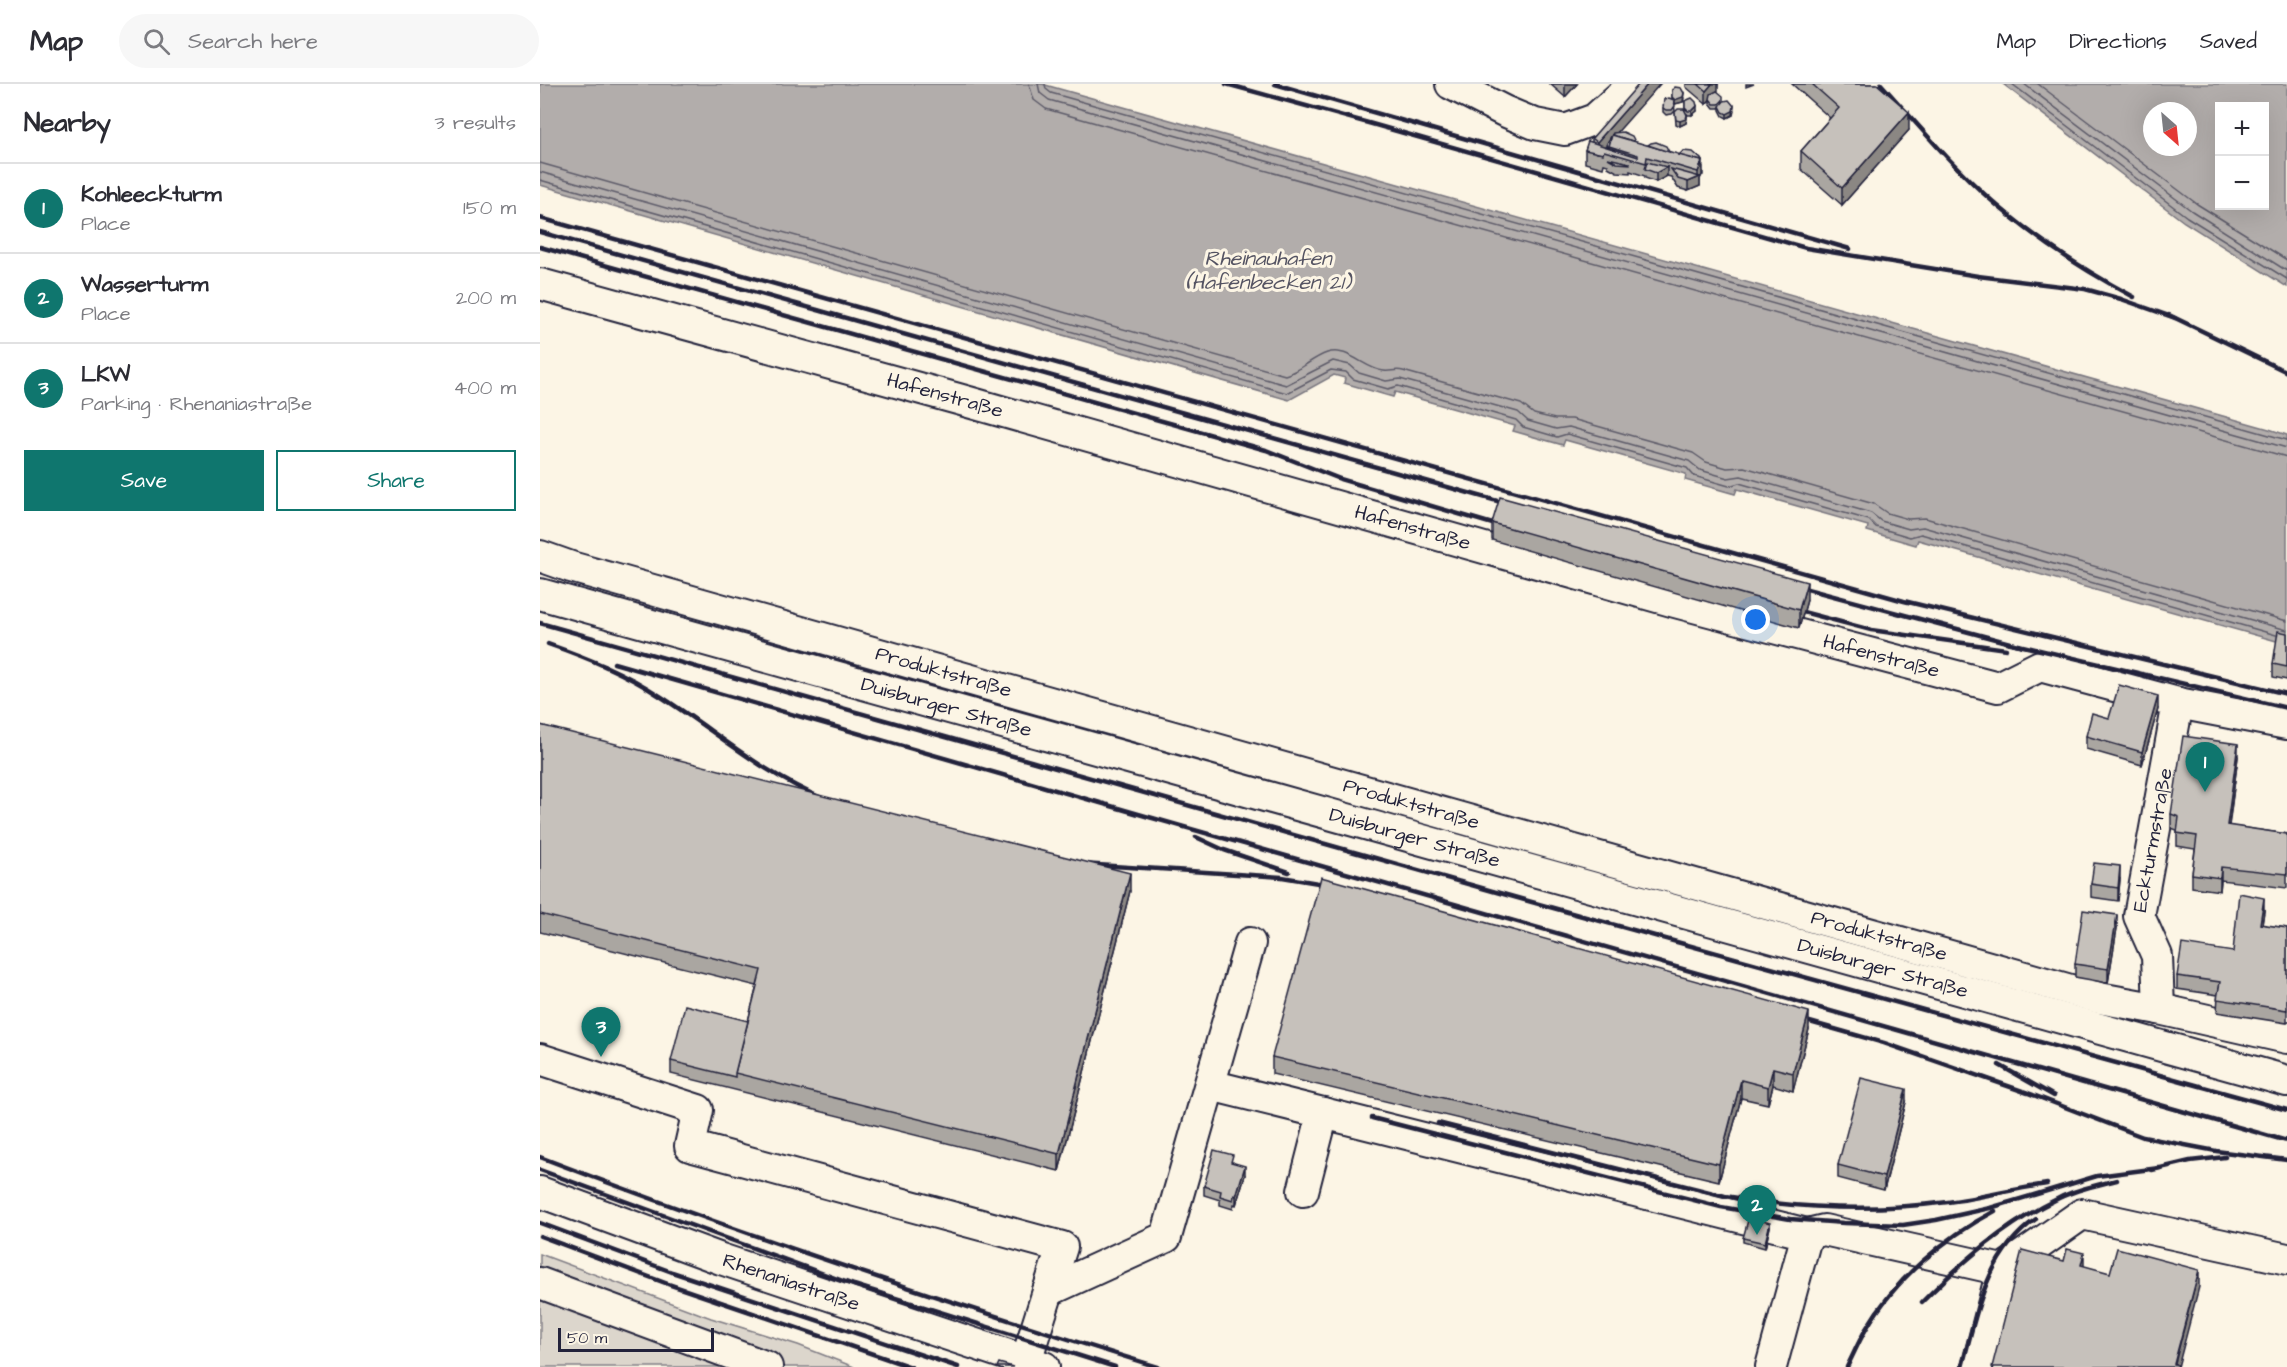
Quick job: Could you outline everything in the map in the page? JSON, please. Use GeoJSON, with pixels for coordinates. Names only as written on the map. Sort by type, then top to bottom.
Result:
{"type":"FeatureCollection","features":[{"type":"Feature","properties":{"kind":"street"},"geometry":{"type":"LineString","coordinates":[[1451,84],[1535,124],[1565,130],[1595,119],[1634,84]]}},
{"type":"Feature","properties":{"kind":"street","name":"Hafenstraße"},"geometry":{"type":"LineString","coordinates":[[540,284],[947,396],[1675,602],[1998,687],[2040,666],[2178,703],[2287,724]]}},
{"type":"Feature","properties":{"kind":"street","name":"Produktstraße"},"geometry":{"type":"LineString","coordinates":[[540,556],[582,570],[2099,998],[2287,1038]]}},
{"type":"Feature","properties":{"kind":"street","name":"Duisburger Straße"},"geometry":{"type":"LineString","coordinates":[[540,594],[2287,1081]]}},
{"type":"Feature","properties":{"kind":"street","name":"Eckturmstraße"},"geometry":{"type":"LineString","coordinates":[[2159,1009],[2157,956],[2139,916],[2178,703]]}},
{"type":"Feature","properties":{"kind":"street"},"geometry":{"type":"LineString","coordinates":[[1048,1291],[1166,1237],[1250,943]]}},
{"type":"Feature","properties":{"kind":"street"},"geometry":{"type":"LineString","coordinates":[[540,1059],[698,1110],[690,1146],[1062,1247],[1037,1318],[1035,1364]]}},
{"type":"Feature","properties":{"kind":"street"},"geometry":{"type":"LineString","coordinates":[[1210,1085],[1807,1234],[1824,1230],[2002,1270]]}},
{"type":"Feature","properties":{"kind":"street"},"geometry":{"type":"LineString","coordinates":[[1303,1191],[1323,1113]]}},
{"type":"Feature","properties":{"kind":"street","name":"Rhenaniastraße"},"geometry":{"type":"LineString","coordinates":[[540,1192],[721,1259],[1035,1364]]}},
{"type":"Feature","properties":{"kind":"street"},"geometry":{"type":"LineString","coordinates":[[1977,1367],[2002,1270],[2082,1214],[2287,1259]]}},
{"type":"Feature","properties":{"kind":"street"},"geometry":{"type":"LineString","coordinates":[[1771,1367],[1807,1234]]}},
{"type":"Feature","properties":{"kind":"street"},"geometry":{"type":"LineString","coordinates":[[540,1283],[768,1367]]}},
{"type":"Feature","properties":{"kind":"shaded area"},"geometry":{"type":"Polygon","coordinates":[[[540,1254],[711,1318],[798,1345],[854,1367],[540,1367],[540,1254]]]}},
{"type":"Feature","properties":{"kind":"water","name":"Rheinauhafen (Hafenbecken 21)"},"geometry":{"type":"Polygon","coordinates":[[[540,84],[1042,84],[2269,429],[2287,435],[2287,644],[1918,540],[1916,545],[1867,531],[1868,526],[1737,489],[1735,494],[1685,480],[1686,474],[1565,440],[1563,445],[1513,431],[1515,426],[1395,392],[1393,397],[1344,383],[1345,378],[1334,375],[1289,400],[540,185],[540,84]]]}},
{"type":"Feature","properties":{"kind":"water"},"geometry":{"type":"Polygon","coordinates":[[[2003,84],[2287,84],[2287,287],[2184,222],[2003,84]]]}},
{"type":"Feature","properties":{"kind":"building"},"geometry":{"type":"Polygon","coordinates":[[[1639,84],[1648,84],[1597,142],[1592,138],[1639,84]]]}},
{"type":"Feature","properties":{"kind":"building"},"geometry":{"type":"Polygon","coordinates":[[[1698,84],[1712,84],[1706,91],[1698,84]]]}},
{"type":"Feature","properties":{"kind":"building"},"geometry":{"type":"Polygon","coordinates":[[[1812,84],[1877,84],[1909,112],[1842,188],[1801,151],[1839,108],[1812,84]]]}},
{"type":"Feature","properties":{"kind":"building"},"geometry":{"type":"Polygon","coordinates":[[[1675,87],[1681,88],[1684,93],[1683,97],[1675,100],[1672,97],[1672,90],[1675,87]]]}},
{"type":"Feature","properties":{"kind":"building"},"geometry":{"type":"Polygon","coordinates":[[[1717,91],[1723,96],[1723,100],[1719,104],[1714,104],[1710,99],[1711,94],[1717,91]]]}},
{"type":"Feature","properties":{"kind":"building"},"geometry":{"type":"Polygon","coordinates":[[[1692,98],[1697,106],[1692,111],[1688,111],[1685,108],[1685,101],[1692,98]]]}},
{"type":"Feature","properties":{"kind":"building"},"geometry":{"type":"Polygon","coordinates":[[[1664,99],[1674,100],[1675,106],[1672,110],[1666,110],[1663,108],[1664,99]]]}},
{"type":"Feature","properties":{"kind":"building"},"geometry":{"type":"Polygon","coordinates":[[[1729,100],[1734,106],[1733,111],[1727,114],[1720,106],[1724,101],[1729,100]]]}},
{"type":"Feature","properties":{"kind":"building"},"geometry":{"type":"Polygon","coordinates":[[[1678,109],[1684,109],[1686,119],[1676,120],[1675,112],[1678,109]]]}},
{"type":"Feature","properties":{"kind":"building"},"geometry":{"type":"Polygon","coordinates":[[[1623,132],[1632,136],[1635,142],[1612,135],[1608,148],[1607,143],[1613,133],[1623,132]]]}},
{"type":"Feature","properties":{"kind":"building"},"geometry":{"type":"Polygon","coordinates":[[[1612,135],[1702,161],[1698,172],[1647,157],[1646,163],[1604,151],[1603,154],[1585,150],[1588,141],[1638,157],[1638,155],[1609,146],[1612,135]]]}},
{"type":"Feature","properties":{"kind":"building"},"geometry":{"type":"Polygon","coordinates":[[[1656,142],[1666,146],[1669,152],[1648,145],[1656,142]]]}},
{"type":"Feature","properties":{"kind":"building"},"geometry":{"type":"Polygon","coordinates":[[[1683,151],[1693,152],[1702,161],[1679,155],[1683,151]]]}},
{"type":"Feature","properties":{"kind":"building"},"geometry":{"type":"Polygon","coordinates":[[[1608,158],[1630,163],[1630,164],[1617,163],[1608,158]]]}},
{"type":"Feature","properties":{"kind":"building"},"geometry":{"type":"Polygon","coordinates":[[[1647,162],[1667,167],[1656,173],[1645,169],[1647,162]]]}},
{"type":"Feature","properties":{"kind":"building"},"geometry":{"type":"Polygon","coordinates":[[[1671,169],[1700,177],[1688,182],[1678,179],[1671,169]]]}},
{"type":"Feature","properties":{"kind":"building"},"geometry":{"type":"Polygon","coordinates":[[[1500,497],[1807,582],[1799,610],[1492,523],[1500,497]]]}},
{"type":"Feature","properties":{"kind":"building"},"geometry":{"type":"Polygon","coordinates":[[[2278,631],[2287,633],[2287,667],[2273,664],[2278,631]]]}},
{"type":"Feature","properties":{"kind":"building"},"geometry":{"type":"Polygon","coordinates":[[[2119,685],[2158,696],[2142,752],[2086,736],[2092,713],[2109,718],[2119,685]]]}},
{"type":"Feature","properties":{"kind":"building"},"geometry":{"type":"Polygon","coordinates":[[[540,725],[1130,873],[1059,1154],[735,1073],[761,970],[540,914],[540,725]]]}},
{"type":"Feature","properties":{"kind":"building"},"geometry":{"type":"Polygon","coordinates":[[[2183,736],[2238,744],[2227,825],[2287,834],[2287,874],[2221,867],[2220,878],[2192,874],[2197,836],[2177,833],[2179,817],[2171,814],[2183,736]]]}},
{"type":"Feature","properties":{"kind":"building"},"geometry":{"type":"Polygon","coordinates":[[[2094,863],[2120,866],[2118,888],[2091,884],[2094,863]]]}},
{"type":"Feature","properties":{"kind":"building"},"geometry":{"type":"Polygon","coordinates":[[[1321,877],[1809,1012],[1793,1073],[1773,1068],[1768,1087],[1741,1080],[1719,1164],[1272,1057],[1321,877]]]}},
{"type":"Feature","properties":{"kind":"building"},"geometry":{"type":"Polygon","coordinates":[[[2239,893],[2264,898],[2260,924],[2287,928],[2287,1010],[2217,999],[2220,982],[2177,976],[2182,944],[2233,952],[2239,893]]]}},
{"type":"Feature","properties":{"kind":"building"},"geometry":{"type":"Polygon","coordinates":[[[2083,910],[2117,915],[2108,969],[2075,964],[2083,910]]]}},
{"type":"Feature","properties":{"kind":"building"},"geometry":{"type":"Polygon","coordinates":[[[685,1005],[748,1021],[735,1077],[671,1061],[685,1005]]]}},
{"type":"Feature","properties":{"kind":"building"},"geometry":{"type":"Polygon","coordinates":[[[1861,1078],[1906,1089],[1884,1177],[1838,1165],[1861,1078]]]}},
{"type":"Feature","properties":{"kind":"building"},"geometry":{"type":"Polygon","coordinates":[[[1214,1150],[1233,1155],[1231,1162],[1245,1166],[1233,1200],[1220,1196],[1221,1191],[1204,1186],[1214,1150]]]}},
{"type":"Feature","properties":{"kind":"building"},"geometry":{"type":"Polygon","coordinates":[[[1749,1217],[1770,1223],[1765,1243],[1743,1238],[1749,1217]]]}},
{"type":"Feature","properties":{"kind":"building"},"geometry":{"type":"Polygon","coordinates":[[[2117,1248],[2199,1270],[2174,1364],[2178,1365],[2177,1367],[1992,1367],[2022,1250],[2064,1261],[2067,1249],[2084,1253],[2081,1265],[2110,1273],[2117,1248]]]}},
{"type":"Feature","properties":{"kind":"building"},"geometry":{"type":"Polygon","coordinates":[[[999,1363],[1013,1367],[997,1367],[999,1363]]]}},
{"type":"Feature","properties":{"kind":"railway"},"geometry":{"type":"LineString","coordinates":[[1226,84],[1806,248],[1978,276],[2085,289],[2175,318]]}},
{"type":"Feature","properties":{"kind":"railway"},"geometry":{"type":"LineString","coordinates":[[1275,84],[1850,249]]}},
{"type":"Feature","properties":{"kind":"railway"},"geometry":{"type":"LineString","coordinates":[[1881,84],[1943,153],[1992,201],[2055,249],[2134,297]]}},
{"type":"Feature","properties":{"kind":"railway"},"geometry":{"type":"LineString","coordinates":[[540,218],[1904,601],[2287,694]]}},
{"type":"Feature","properties":{"kind":"railway"},"geometry":{"type":"LineString","coordinates":[[540,232],[1515,506]]}},
{"type":"Feature","properties":{"kind":"railway"},"geometry":{"type":"LineString","coordinates":[[540,247],[1266,450],[1340,479],[1496,525]]}},
{"type":"Feature","properties":{"kind":"railway"},"geometry":{"type":"LineString","coordinates":[[2169,315],[2287,372]]}},
{"type":"Feature","properties":{"kind":"railway"},"geometry":{"type":"LineString","coordinates":[[1792,585],[2010,643],[2287,708]]}},
{"type":"Feature","properties":{"kind":"railway"},"geometry":{"type":"LineString","coordinates":[[1803,612],[1871,630],[2006,649]]}},
{"type":"Feature","properties":{"kind":"railway"},"geometry":{"type":"LineString","coordinates":[[540,623],[1546,906],[2287,1110]]}},
{"type":"Feature","properties":{"kind":"railway"},"geometry":{"type":"LineString","coordinates":[[548,644],[633,680],[680,709],[760,765],[824,799]]}},
{"type":"Feature","properties":{"kind":"railway"},"geometry":{"type":"LineString","coordinates":[[614,663],[2287,1141]]}},
{"type":"Feature","properties":{"kind":"railway"},"geometry":{"type":"LineString","coordinates":[[1196,837],[1224,850],[1289,872]]}},
{"type":"Feature","properties":{"kind":"railway"},"geometry":{"type":"LineString","coordinates":[[1082,864],[1282,877],[1336,886]]}},
{"type":"Feature","properties":{"kind":"railway"},"geometry":{"type":"LineString","coordinates":[[1792,1017],[1884,1043],[2028,1093],[2143,1137],[2216,1151],[2287,1160]]}},
{"type":"Feature","properties":{"kind":"railway"},"geometry":{"type":"LineString","coordinates":[[1999,1065],[2054,1096]]}},
{"type":"Feature","properties":{"kind":"railway"},"geometry":{"type":"LineString","coordinates":[[1372,1118],[1721,1207],[1790,1219],[1844,1223],[1903,1225],[1936,1220],[1990,1208],[2097,1176],[2159,1168]]}},
{"type":"Feature","properties":{"kind":"railway"},"geometry":{"type":"LineString","coordinates":[[1438,1123],[1725,1196],[1781,1204],[1836,1208],[1920,1205],[2047,1184]]}},
{"type":"Feature","properties":{"kind":"railway"},"geometry":{"type":"LineString","coordinates":[[540,1157],[693,1214],[847,1267],[1158,1367]]}},
{"type":"Feature","properties":{"kind":"railway"},"geometry":{"type":"LineString","coordinates":[[2152,1170],[2190,1161],[2225,1157]]}},
{"type":"Feature","properties":{"kind":"railway"},"geometry":{"type":"LineString","coordinates":[[540,1170],[854,1285],[1115,1367]]}},
{"type":"Feature","properties":{"kind":"railway"},"geometry":{"type":"LineString","coordinates":[[1922,1302],[1986,1244],[2021,1219],[2066,1195],[2117,1180]]}},
{"type":"Feature","properties":{"kind":"railway"},"geometry":{"type":"LineString","coordinates":[[1847,1367],[1863,1334],[1878,1311],[1906,1277],[1939,1247],[1995,1211]]}},
{"type":"Feature","properties":{"kind":"railway"},"geometry":{"type":"LineString","coordinates":[[1962,1367],[1979,1305],[1995,1267],[2005,1249],[2036,1219]]}},
{"type":"Feature","properties":{"kind":"railway"},"geometry":{"type":"LineString","coordinates":[[540,1223],[672,1272],[958,1367]]}},
{"type":"Feature","properties":{"kind":"railway"},"geometry":{"type":"LineString","coordinates":[[540,1236],[668,1284],[911,1367]]}},
{"type":"Feature","properties":{"kind":"place","name":"Kohleeckturm"},"geometry":{"type":"Point","coordinates":[2205,792]}},
{"type":"Feature","properties":{"kind":"place","name":"LKW"},"geometry":{"type":"Point","coordinates":[601,1057]}},
{"type":"Feature","properties":{"kind":"place","name":"Wasserturm"},"geometry":{"type":"Point","coordinates":[1757,1235]}}]}
